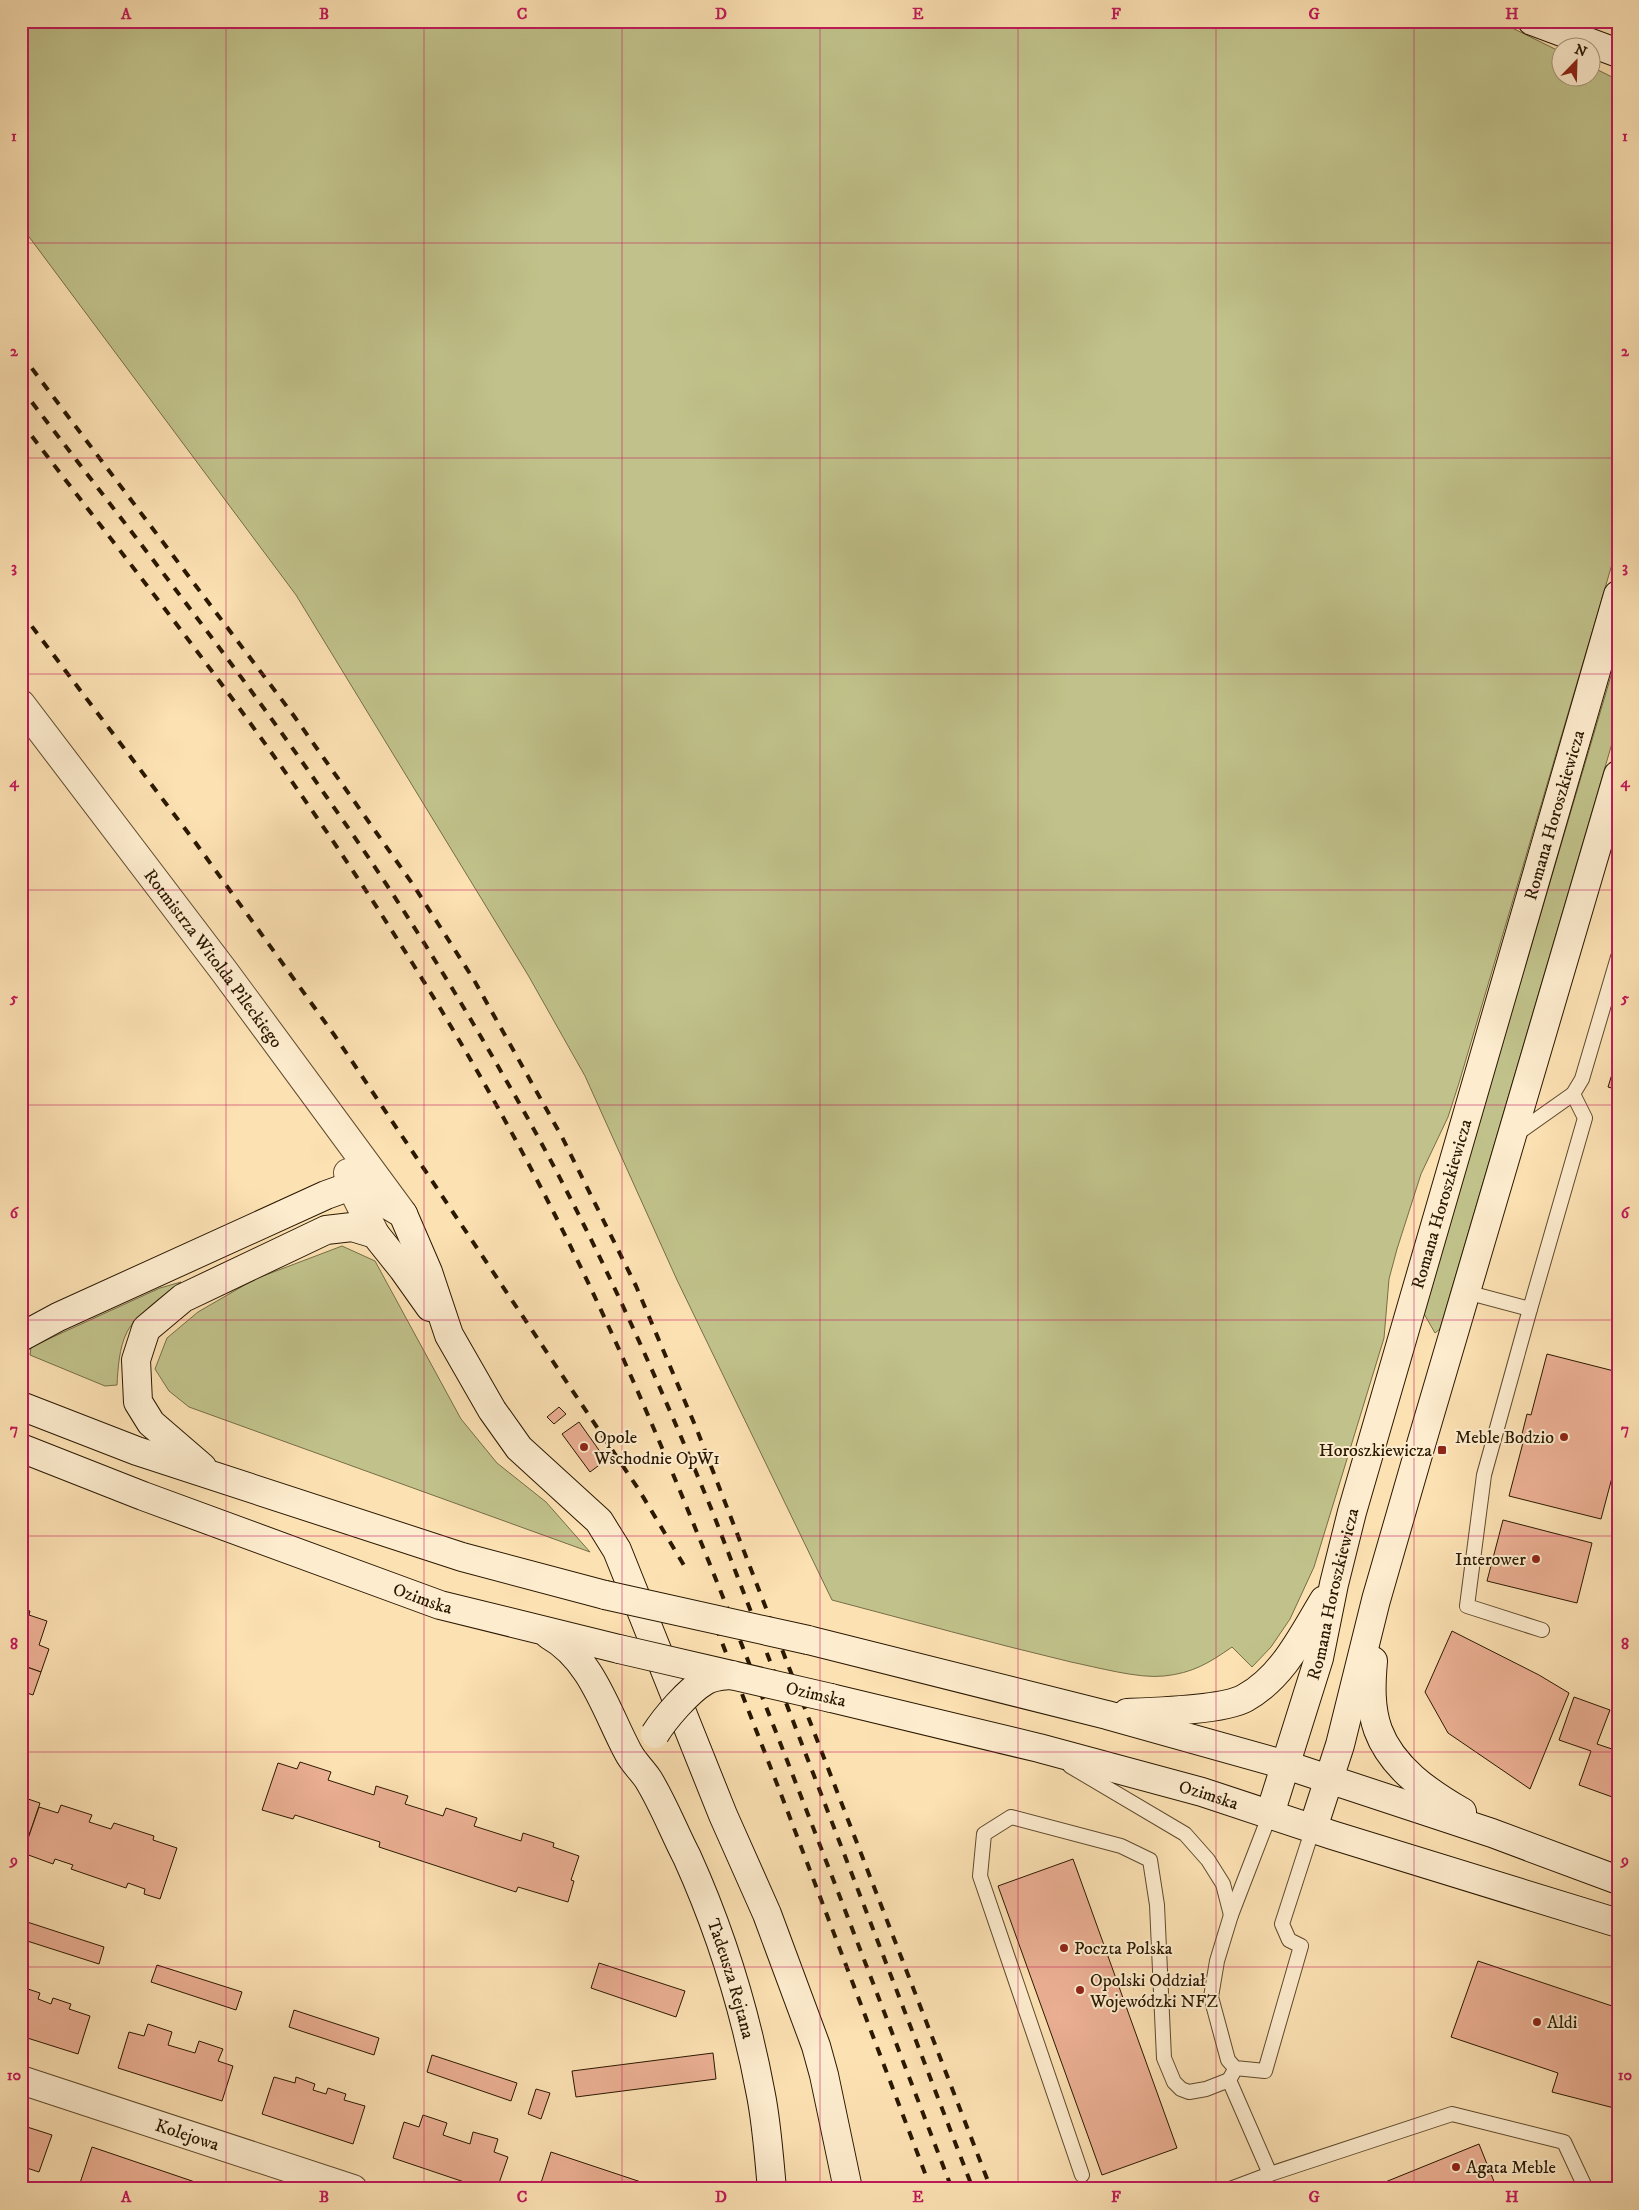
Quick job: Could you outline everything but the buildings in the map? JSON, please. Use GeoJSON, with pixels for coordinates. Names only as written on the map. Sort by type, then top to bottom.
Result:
{"type":"FeatureCollection","features":[{"type":"Feature","properties":{"kind":"street"},"geometry":{"type":"LineString","coordinates":[[1542,25],[1567,38]]}},
{"type":"Feature","properties":{"kind":"street"},"geometry":{"type":"LineString","coordinates":[[1542,25],[1618,53]]}},
{"type":"Feature","properties":{"kind":"street"},"geometry":{"type":"LineString","coordinates":[[1602,55],[1618,63]]}},
{"type":"Feature","properties":{"kind":"street","name":"Romana Horoszkiewicza"},"geometry":{"type":"LineString","coordinates":[[1270,1814],[1319,1658],[1334,1584],[1352,1512],[1618,595]]}},
{"type":"Feature","properties":{"kind":"street","name":"Rotmistrza Witolda Pileckiego"},"geometry":{"type":"LineString","coordinates":[[21,704],[224,971],[403,1214],[428,1272],[449,1335]]}},
{"type":"Feature","properties":{"kind":"street"},"geometry":{"type":"LineString","coordinates":[[1313,1828],[1340,1745],[1376,1600],[1616,786]]}},
{"type":"Feature","properties":{"kind":"street"},"geometry":{"type":"LineString","coordinates":[[333,1121],[351,1186],[375,1234],[403,1269],[449,1335],[492,1410],[519,1448],[599,1520],[617,1550],[722,1815],[767,1914],[816,2046],[848,2189]]}},
{"type":"Feature","properties":{"kind":"street"},"geometry":{"type":"LineString","coordinates":[[21,1337],[58,1317],[326,1195],[351,1186],[403,1214]]}},
{"type":"Feature","properties":{"kind":"street"},"geometry":{"type":"LineString","coordinates":[[212,1476],[150,1423],[138,1402],[136,1360],[146,1329],[183,1298],[326,1230],[352,1227],[375,1234]]}},
{"type":"Feature","properties":{"kind":"street"},"geometry":{"type":"LineString","coordinates":[[21,1406],[137,1452],[462,1557],[604,1595],[808,1640],[1107,1715],[1286,1765],[1492,1833],[1618,1880]]}},
{"type":"Feature","properties":{"kind":"street","name":"Ozimska"},"geometry":{"type":"LineString","coordinates":[[21,1448],[143,1496],[440,1605],[542,1631],[1039,1748],[1202,1792],[1618,1923]]}},
{"type":"Feature","properties":{"kind":"street"},"geometry":{"type":"LineString","coordinates":[[1107,1715],[1217,1705],[1243,1699],[1261,1688],[1282,1666],[1334,1584]]}},
{"type":"Feature","properties":{"kind":"street"},"geometry":{"type":"LineString","coordinates":[[1376,1600],[1371,1691],[1378,1731],[1401,1766],[1417,1782],[1438,1798],[1473,1818],[1492,1833]]}},
{"type":"Feature","properties":{"kind":"street","name":"Tadeusza Rejtana"},"geometry":{"type":"LineString","coordinates":[[542,1631],[568,1649],[592,1678],[629,1754],[648,1780],[687,1859],[705,1901],[731,1977],[761,2096],[772,2189]]}},
{"type":"Feature","properties":{"kind":"street"},"geometry":{"type":"LineString","coordinates":[[648,1780],[655,1734],[669,1716],[705,1681],[716,1676],[732,1675]]}},
{"type":"Feature","properties":{"kind":"street","name":"Kolejowa"},"geometry":{"type":"LineString","coordinates":[[21,2080],[352,2189]]}},
{"type":"Feature","properties":{"kind":"lane"},"geometry":{"type":"LineString","coordinates":[[1511,1138],[1573,1094],[1582,1079],[1618,957]]}},
{"type":"Feature","properties":{"kind":"lane"},"geometry":{"type":"LineString","coordinates":[[1542,1630],[1467,1606],[1484,1475],[1586,1118],[1573,1094]]}},
{"type":"Feature","properties":{"kind":"lane"},"geometry":{"type":"LineString","coordinates":[[1466,1292],[1530,1309]]}},
{"type":"Feature","properties":{"kind":"lane"},"geometry":{"type":"LineString","coordinates":[[1039,1748],[1185,1834],[1208,1860],[1220,1880],[1231,1916]]}},
{"type":"Feature","properties":{"kind":"lane"},"geometry":{"type":"LineString","coordinates":[[1270,1814],[1231,1916],[1217,1960],[1211,1997],[1232,2074],[1270,2174]]}},
{"type":"Feature","properties":{"kind":"lane"},"geometry":{"type":"LineString","coordinates":[[1082,2175],[980,1876],[984,1834],[1011,1817],[1112,1843],[1150,1860],[1157,1905],[1164,2058],[1174,2082],[1181,2089],[1189,2092],[1206,2089],[1232,2074],[1265,2070],[1301,1946],[1289,1940],[1282,1924],[1313,1828]]}},
{"type":"Feature","properties":{"kind":"lane"},"geometry":{"type":"LineString","coordinates":[[1230,2189],[1452,2114],[1564,2142],[1586,2189]]}},
{"type":"Feature","properties":{"kind":"green space"},"geometry":{"type":"Polygon","coordinates":[[[21,21],[1498,21],[1552,48],[1552,88],[1602,88],[1602,72],[1618,80],[1618,544],[1459,1083],[1448,1117],[1421,1174],[1397,1249],[1389,1279],[1384,1338],[1314,1567],[1290,1619],[1271,1647],[1252,1667],[1232,1647],[1192,1670],[1174,1675],[1142,1676],[1041,1655],[832,1600],[677,1280],[585,1076],[528,975],[296,595],[21,226],[21,21]]]}},
{"type":"Feature","properties":{"kind":"green space"},"geometry":{"type":"Polygon","coordinates":[[[1618,652],[1618,723],[1440,1329],[1435,1333],[1423,1312],[1618,652]]]}},
{"type":"Feature","properties":{"kind":"green space"},"geometry":{"type":"Polygon","coordinates":[[[342,1246],[375,1261],[461,1419],[497,1463],[546,1502],[590,1552],[189,1407],[169,1391],[155,1369],[167,1338],[198,1312],[255,1279],[342,1246]]]}},
{"type":"Feature","properties":{"kind":"green space"},"geometry":{"type":"Polygon","coordinates":[[[181,1282],[159,1298],[137,1319],[127,1332],[118,1365],[117,1385],[105,1386],[30,1355],[31,1347],[160,1288],[181,1282]]]}},
{"type":"Feature","properties":{"kind":"railway"},"geometry":{"type":"LineString","coordinates":[[21,354],[294,716],[414,886],[474,980],[562,1137],[636,1286],[697,1430],[991,2189]]}},
{"type":"Feature","properties":{"kind":"railway"},"geometry":{"type":"LineString","coordinates":[[21,388],[216,643],[291,746],[397,900],[462,1004],[562,1181],[616,1290],[666,1401],[713,1513],[973,2189]]}},
{"type":"Feature","properties":{"kind":"railway"},"geometry":{"type":"LineString","coordinates":[[21,422],[148,586],[306,802],[374,902],[438,1005],[528,1163],[594,1294],[682,1495],[787,1760],[952,2189]]}},
{"type":"Feature","properties":{"kind":"railway"},"geometry":{"type":"LineString","coordinates":[[21,612],[195,842],[335,1036],[639,1490],[685,1567]]}},
{"type":"Feature","properties":{"kind":"railway"},"geometry":{"type":"LineString","coordinates":[[716,1627],[931,2189]]}},
{"type":"Feature","properties":{"kind":"place","name":"Meble Bodzio"},"geometry":{"type":"Point","coordinates":[1564,1437]}},
{"type":"Feature","properties":{"kind":"place","name":"Opole Wschodnie OpW1"},"geometry":{"type":"Point","coordinates":[584,1447]}},
{"type":"Feature","properties":{"kind":"place","name":"Horoszkiewicza"},"geometry":{"type":"Point","coordinates":[1442,1450]}},
{"type":"Feature","properties":{"kind":"place","name":"Interower"},"geometry":{"type":"Point","coordinates":[1536,1559]}},
{"type":"Feature","properties":{"kind":"place","name":"Poczta Polska"},"geometry":{"type":"Point","coordinates":[1064,1948]}},
{"type":"Feature","properties":{"kind":"place","name":"Opolski Oddział Wojewódzki NFZ"},"geometry":{"type":"Point","coordinates":[1080,1990]}},
{"type":"Feature","properties":{"kind":"place","name":"Aldi"},"geometry":{"type":"Point","coordinates":[1537,2022]}},
{"type":"Feature","properties":{"kind":"place","name":"Agata Meble"},"geometry":{"type":"Point","coordinates":[1456,2167]}}]}
